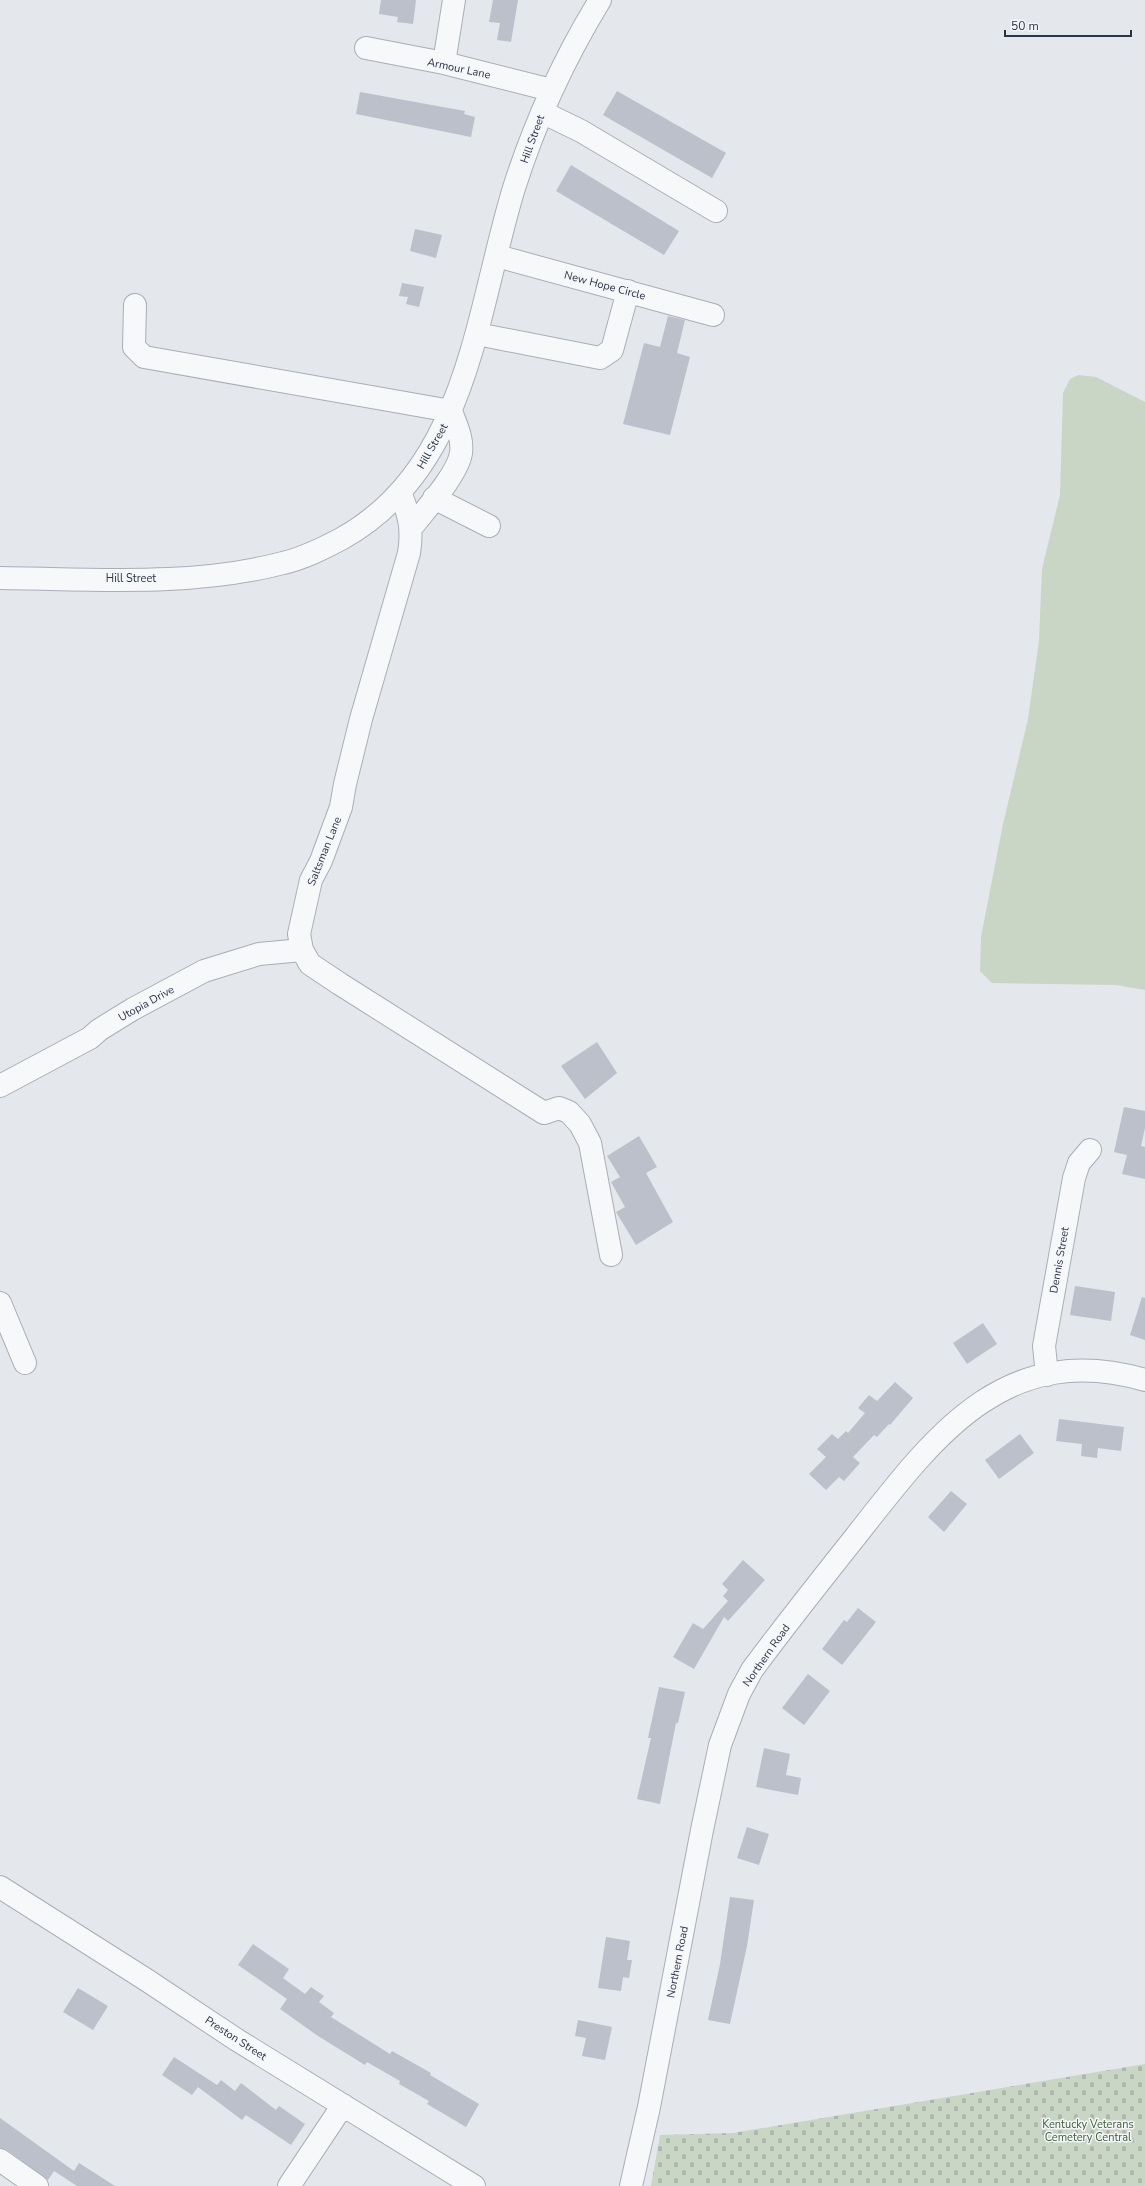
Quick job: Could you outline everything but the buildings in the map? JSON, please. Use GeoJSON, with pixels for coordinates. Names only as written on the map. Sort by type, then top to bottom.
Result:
{"type":"FeatureCollection","features":[{"type":"Feature","properties":{"kind":"street"},"geometry":{"type":"LineString","coordinates":[[444,64],[454,0]]}},
{"type":"Feature","properties":{"kind":"street","name":"Hill Street"},"geometry":{"type":"LineString","coordinates":[[0,578],[174,578],[256,569],[285,563],[319,551],[375,517],[400,492],[427,458],[451,411],[477,334],[515,186],[551,90],[600,0]]}},
{"type":"Feature","properties":{"kind":"street","name":"Armour Lane"},"geometry":{"type":"LineString","coordinates":[[366,48],[444,64],[551,90]]}},
{"type":"Feature","properties":{"kind":"street"},"geometry":{"type":"LineString","coordinates":[[542,112],[581,131],[716,211]]}},
{"type":"Feature","properties":{"kind":"street","name":"New Hope Circle"},"geometry":{"type":"LineString","coordinates":[[497,256],[713,315]]}},
{"type":"Feature","properties":{"kind":"street"},"geometry":{"type":"LineString","coordinates":[[477,334],[600,358],[612,350],[628,291]]}},
{"type":"Feature","properties":{"kind":"street"},"geometry":{"type":"LineString","coordinates":[[135,305],[134,347],[144,356],[451,411],[460,436],[461,453],[456,467],[412,527]]}},
{"type":"Feature","properties":{"kind":"street","name":"Saltsman Lane"},"geometry":{"type":"LineString","coordinates":[[400,492],[410,516],[412,527],[409,553],[361,719],[344,784],[341,806],[321,861],[311,880],[306,898],[299,934],[302,950],[310,964],[544,1113],[559,1108],[569,1112],[580,1124],[590,1143],[611,1255]]}},
{"type":"Feature","properties":{"kind":"street"},"geometry":{"type":"LineString","coordinates":[[434,498],[490,526]]}},
{"type":"Feature","properties":{"kind":"street","name":"Utopia Drive"},"geometry":{"type":"LineString","coordinates":[[0,1086],[90,1038],[99,1030],[133,1010],[204,971],[259,954],[302,950]]}},
{"type":"Feature","properties":{"kind":"street","name":"Dennis Street"},"geometry":{"type":"LineString","coordinates":[[1046,1375],[1044,1346],[1074,1178],[1079,1164],[1090,1150]]}},
{"type":"Feature","properties":{"kind":"street"},"geometry":{"type":"LineString","coordinates":[[0,1302],[25,1363]]}},
{"type":"Feature","properties":{"kind":"street","name":"Northern Road"},"geometry":{"type":"LineString","coordinates":[[631,2186],[649,2107],[718,1753],[728,1719],[752,1670],[895,1487],[933,1443],[971,1409],[995,1393],[1028,1379],[1046,1375],[1084,1371],[1112,1373],[1145,1380]]}},
{"type":"Feature","properties":{"kind":"street","name":"Preston Street"},"geometry":{"type":"LineString","coordinates":[[0,1887],[237,2040],[474,2186]]}},
{"type":"Feature","properties":{"kind":"street"},"geometry":{"type":"LineString","coordinates":[[289,2186],[343,2105]]}},
{"type":"Feature","properties":{"kind":"street"},"geometry":{"type":"LineString","coordinates":[[0,2160],[24,2182]]}},
{"type":"Feature","properties":{"kind":"green space"},"geometry":{"type":"Polygon","coordinates":[[[1078,375],[1096,377],[1145,402],[1145,990],[1116,985],[992,983],[980,971],[981,937],[1003,824],[1028,719],[1039,640],[1042,569],[1060,495],[1063,393],[1070,379],[1078,375]]]}},
{"type":"Feature","properties":{"kind":"green space","name":"Kentucky Veterans Cemetery Central"},"geometry":{"type":"Polygon","coordinates":[[[1145,2064],[1145,2186],[651,2186],[660,2135],[733,2133],[1145,2064]]]}}]}
